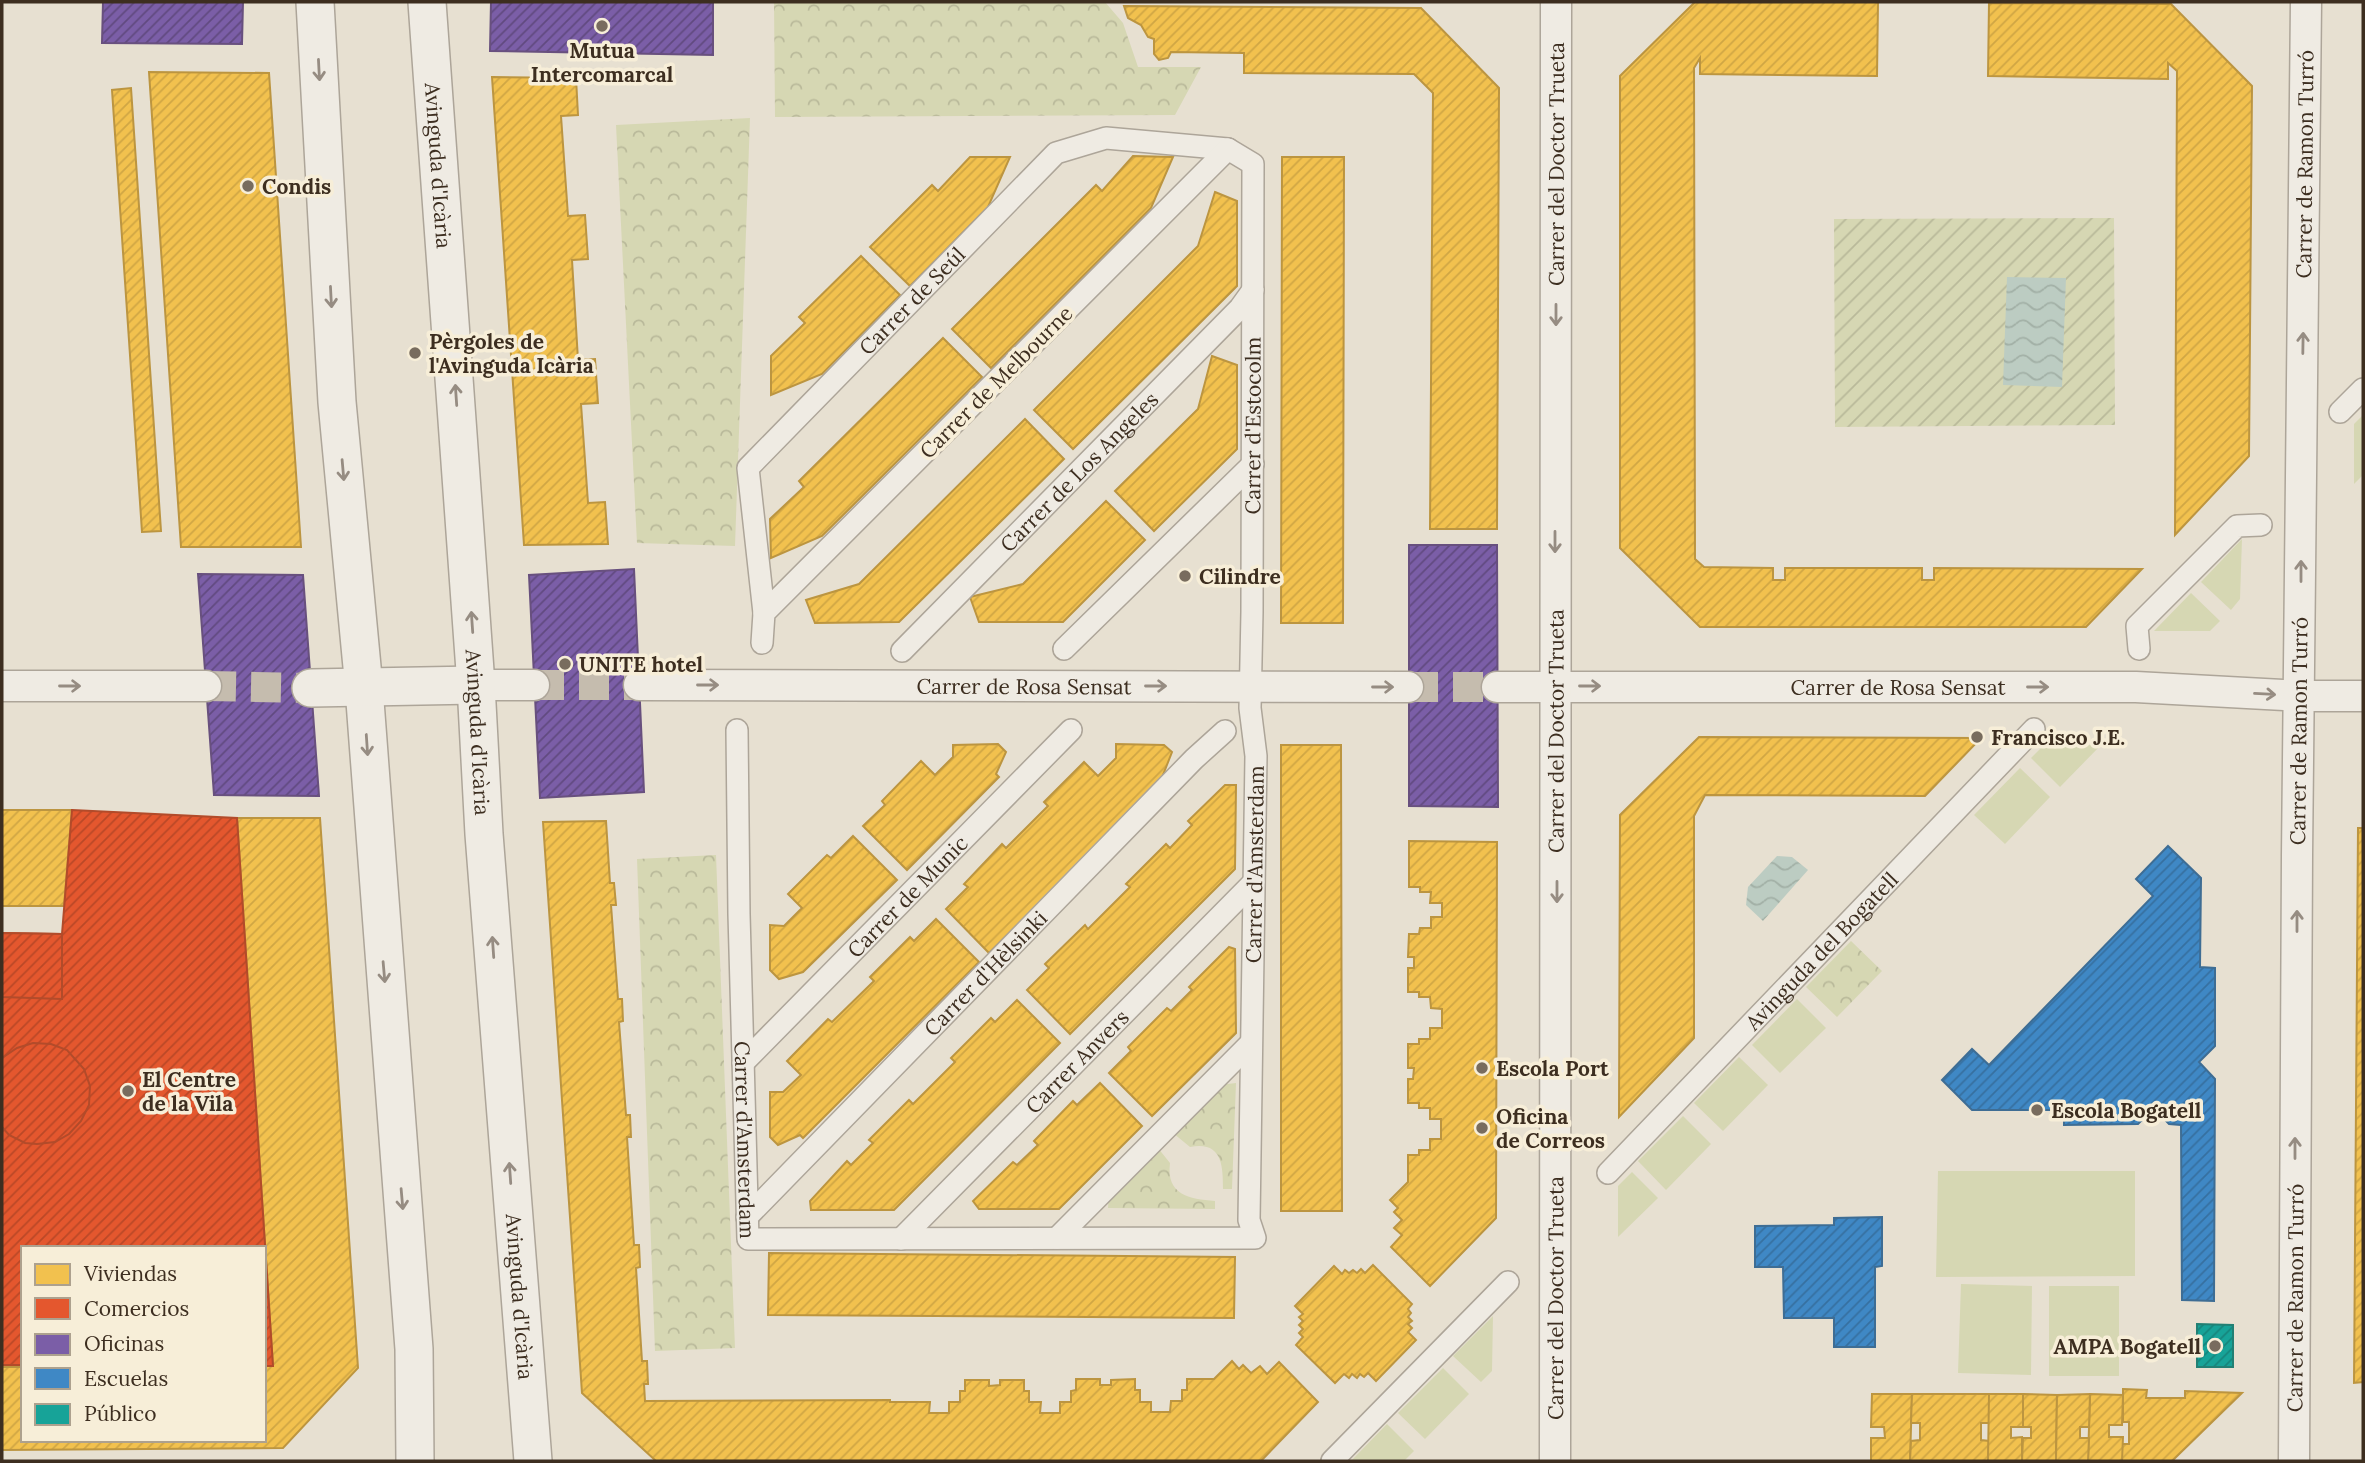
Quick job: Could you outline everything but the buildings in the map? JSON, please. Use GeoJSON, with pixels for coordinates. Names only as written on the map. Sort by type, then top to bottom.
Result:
{"type":"FeatureCollection","features":[{"type":"Feature","properties":{"kind":"street"},"geometry":{"type":"LineString","coordinates":[[315,2],[337,402],[364,688],[414,1349],[415,1461]]}},
{"type":"Feature","properties":{"kind":"street","name":"Avinguda d'Icària"},"geometry":{"type":"LineString","coordinates":[[427,2],[476,685],[484,834],[533,1461]]}},
{"type":"Feature","properties":{"kind":"street","name":"Carrer del Doctor Trueta"},"geometry":{"type":"LineString","coordinates":[[1555,1461],[1556,2]]}},
{"type":"Feature","properties":{"kind":"street","name":"Carrer de Ramon Turró"},"geometry":{"type":"LineString","coordinates":[[2294,1461],[2306,2]]}},
{"type":"Feature","properties":{"kind":"street","name":"Carrer de Seúl"},"geometry":{"type":"LineString","coordinates":[[764,613],[748,468],[1056,153],[1106,138],[1228,149]]}},
{"type":"Feature","properties":{"kind":"street","name":"Carrer d'Estocolm"},"geometry":{"type":"LineString","coordinates":[[1228,149],[1253,164],[1250,686]]}},
{"type":"Feature","properties":{"kind":"street","name":"Carrer de Melbourne"},"geometry":{"type":"LineString","coordinates":[[764,613],[1228,149]]}},
{"type":"Feature","properties":{"kind":"street","name":"Carrer de Los Angeles"},"geometry":{"type":"LineString","coordinates":[[902,651],[1240,308],[1253,290]]}},
{"type":"Feature","properties":{"kind":"street"},"geometry":{"type":"LineString","coordinates":[[2340,412],[2363,388]]}},
{"type":"Feature","properties":{"kind":"street"},"geometry":{"type":"LineString","coordinates":[[1063,649],[1252,464]]}},
{"type":"Feature","properties":{"kind":"street"},"geometry":{"type":"LineString","coordinates":[[2139,649],[2137,625],[2237,526],[2261,525]]}},
{"type":"Feature","properties":{"kind":"street"},"geometry":{"type":"LineString","coordinates":[[762,643],[764,613]]}},
{"type":"Feature","properties":{"kind":"street"},"geometry":{"type":"LineString","coordinates":[[312,688],[534,685]]}},
{"type":"Feature","properties":{"kind":"street","name":"Carrer de Rosa Sensat"},"geometry":{"type":"LineString","coordinates":[[639,685],[1408,687]]}},
{"type":"Feature","properties":{"kind":"street"},"geometry":{"type":"LineString","coordinates":[[2,686],[206,686]]}},
{"type":"Feature","properties":{"kind":"street","name":"Carrer d'Amsterdam"},"geometry":{"type":"LineString","coordinates":[[737,730],[748,1239],[1255,1238],[1249,1220],[1256,756],[1250,686]]}},
{"type":"Feature","properties":{"kind":"street","name":"Carrer de Rosa Sensat"},"geometry":{"type":"LineString","coordinates":[[1497,687],[2136,687],[2363,696]]}},
{"type":"Feature","properties":{"kind":"street","name":"Avinguda del Bogatell"},"geometry":{"type":"LineString","coordinates":[[1608,1173],[2034,729]]}},
{"type":"Feature","properties":{"kind":"street","name":"Carrer de Munic"},"geometry":{"type":"LineString","coordinates":[[743,1063],[1071,730]]}},
{"type":"Feature","properties":{"kind":"street","name":"Carrer d'Hèlsinki"},"geometry":{"type":"LineString","coordinates":[[747,1217],[1194,759],[1225,731]]}},
{"type":"Feature","properties":{"kind":"street","name":"Carrer Anvers"},"geometry":{"type":"LineString","coordinates":[[901,1239],[1254,883]]}},
{"type":"Feature","properties":{"kind":"street"},"geometry":{"type":"LineString","coordinates":[[1057,1238],[1251,1043]]}},
{"type":"Feature","properties":{"kind":"street"},"geometry":{"type":"LineString","coordinates":[[1332,1461],[1508,1282]]}},
{"type":"Feature","properties":{"kind":"green space"},"geometry":{"type":"Polygon","coordinates":[[[774,2],[1105,2],[1123,23],[1138,67],[1201,67],[1175,115],[775,117],[774,2]]]}},
{"type":"Feature","properties":{"kind":"green space"},"geometry":{"type":"Polygon","coordinates":[[[750,118],[735,546],[637,543],[616,125],[750,118]]]}},
{"type":"Feature","properties":{"kind":"green space"},"geometry":{"type":"Polygon","coordinates":[[[2114,218],[2115,425],[1835,427],[1834,219],[2114,218]]]}},
{"type":"Feature","properties":{"kind":"green space"},"geometry":{"type":"Polygon","coordinates":[[[2363,415],[2363,475],[2354,484],[2354,424],[2363,415]]]}},
{"type":"Feature","properties":{"kind":"green space"},"geometry":{"type":"Polygon","coordinates":[[[2242,539],[2240,599],[2231,610],[2201,582],[2242,539]]]}},
{"type":"Feature","properties":{"kind":"green space"},"geometry":{"type":"Polygon","coordinates":[[[2191,593],[2220,621],[2210,631],[2154,631],[2191,593]]]}},
{"type":"Feature","properties":{"kind":"green space"},"geometry":{"type":"Polygon","coordinates":[[[2044,745],[2101,745],[2060,787],[2031,758],[2044,745]]]}},
{"type":"Feature","properties":{"kind":"green space"},"geometry":{"type":"Polygon","coordinates":[[[2020,768],[2050,797],[2005,844],[1974,815],[2020,768]]]}},
{"type":"Feature","properties":{"kind":"green space"},"geometry":{"type":"Polygon","coordinates":[[[716,855],[735,1348],[655,1351],[637,859],[716,855]]]}},
{"type":"Feature","properties":{"kind":"green space"},"geometry":{"type":"Polygon","coordinates":[[[1851,941],[1882,971],[1837,1017],[1806,987],[1851,941]]]}},
{"type":"Feature","properties":{"kind":"green space"},"geometry":{"type":"Polygon","coordinates":[[[1797,999],[1826,1028],[1780,1073],[1752,1045],[1797,999]]]}},
{"type":"Feature","properties":{"kind":"green space"},"geometry":{"type":"Polygon","coordinates":[[[1739,1057],[1768,1085],[1723,1131],[1694,1103],[1739,1057]]]}},
{"type":"Feature","properties":{"kind":"green space"},"geometry":{"type":"Polygon","coordinates":[[[1236,1083],[1232,1189],[1223,1189],[1221,1164],[1215,1151],[1201,1146],[1190,1147],[1173,1133],[1219,1085],[1236,1083]]]}},
{"type":"Feature","properties":{"kind":"green space"},"geometry":{"type":"Polygon","coordinates":[[[1683,1116],[1711,1144],[1666,1190],[1638,1161],[1683,1116]]]}},
{"type":"Feature","properties":{"kind":"green space"},"geometry":{"type":"Polygon","coordinates":[[[1158,1148],[1170,1163],[1170,1174],[1176,1189],[1188,1197],[1215,1201],[1215,1209],[1108,1208],[1109,1193],[1158,1148]]]}},
{"type":"Feature","properties":{"kind":"green space"},"geometry":{"type":"Polygon","coordinates":[[[1938,1171],[2135,1171],[2135,1276],[1936,1277],[1938,1171]]]}},
{"type":"Feature","properties":{"kind":"green space"},"geometry":{"type":"Polygon","coordinates":[[[1632,1172],[1658,1198],[1618,1237],[1618,1186],[1632,1172]]]}},
{"type":"Feature","properties":{"kind":"green space"},"geometry":{"type":"Polygon","coordinates":[[[1961,1284],[2032,1286],[2031,1375],[1958,1373],[1961,1284]]]}},
{"type":"Feature","properties":{"kind":"green space"},"geometry":{"type":"Polygon","coordinates":[[[2049,1286],[2119,1286],[2119,1376],[2049,1376],[2049,1286]]]}},
{"type":"Feature","properties":{"kind":"green space"},"geometry":{"type":"Polygon","coordinates":[[[1493,1316],[1492,1371],[1481,1382],[1453,1356],[1493,1316]]]}},
{"type":"Feature","properties":{"kind":"green space"},"geometry":{"type":"Polygon","coordinates":[[[1443,1368],[1469,1394],[1425,1439],[1398,1413],[1443,1368]]]}},
{"type":"Feature","properties":{"kind":"green space"},"geometry":{"type":"Polygon","coordinates":[[[1387,1424],[1414,1451],[1404,1461],[1351,1461],[1387,1424]]]}},
{"type":"Feature","properties":{"kind":"water"},"geometry":{"type":"Polygon","coordinates":[[[2007,277],[2066,278],[2062,387],[2003,385],[2007,277]]]}},
{"type":"Feature","properties":{"kind":"water"},"geometry":{"type":"Polygon","coordinates":[[[1777,856],[1792,857],[1808,870],[1763,921],[1746,905],[1748,887],[1777,856]]]}},
{"type":"Feature","properties":{"kind":"tunnel"},"geometry":{"type":"LineString","coordinates":[[534,685],[639,685]]}},
{"type":"Feature","properties":{"kind":"tunnel"},"geometry":{"type":"LineString","coordinates":[[206,686],[311,688]]}},
{"type":"Feature","properties":{"kind":"tunnel"},"geometry":{"type":"LineString","coordinates":[[1408,687],[1497,687]]}},
{"type":"Feature","properties":{"kind":"place","name":"Mutua Intercomarcal"},"geometry":{"type":"Point","coordinates":[602,26]}},
{"type":"Feature","properties":{"kind":"place","name":"Condis"},"geometry":{"type":"Point","coordinates":[248,186]}},
{"type":"Feature","properties":{"kind":"place","name":"Pèrgoles de l'Avinguda Icària"},"geometry":{"type":"Point","coordinates":[415,353]}},
{"type":"Feature","properties":{"kind":"place","name":"Cilindre"},"geometry":{"type":"Point","coordinates":[1185,576]}},
{"type":"Feature","properties":{"kind":"place","name":"UNITE hotel"},"geometry":{"type":"Point","coordinates":[565,664]}},
{"type":"Feature","properties":{"kind":"place","name":"Francisco J.E."},"geometry":{"type":"Point","coordinates":[1977,737]}},
{"type":"Feature","properties":{"kind":"place","name":"Escola Port"},"geometry":{"type":"Point","coordinates":[1482,1068]}},
{"type":"Feature","properties":{"kind":"place","name":"El Centre de la Vila"},"geometry":{"type":"Point","coordinates":[128,1091]}},
{"type":"Feature","properties":{"kind":"place","name":"Escola Bogatell"},"geometry":{"type":"Point","coordinates":[2037,1110]}},
{"type":"Feature","properties":{"kind":"place","name":"Oficina de Correos"},"geometry":{"type":"Point","coordinates":[1482,1128]}},
{"type":"Feature","properties":{"kind":"place","name":"AMPA Bogatell"},"geometry":{"type":"Point","coordinates":[2215,1346]}}]}
